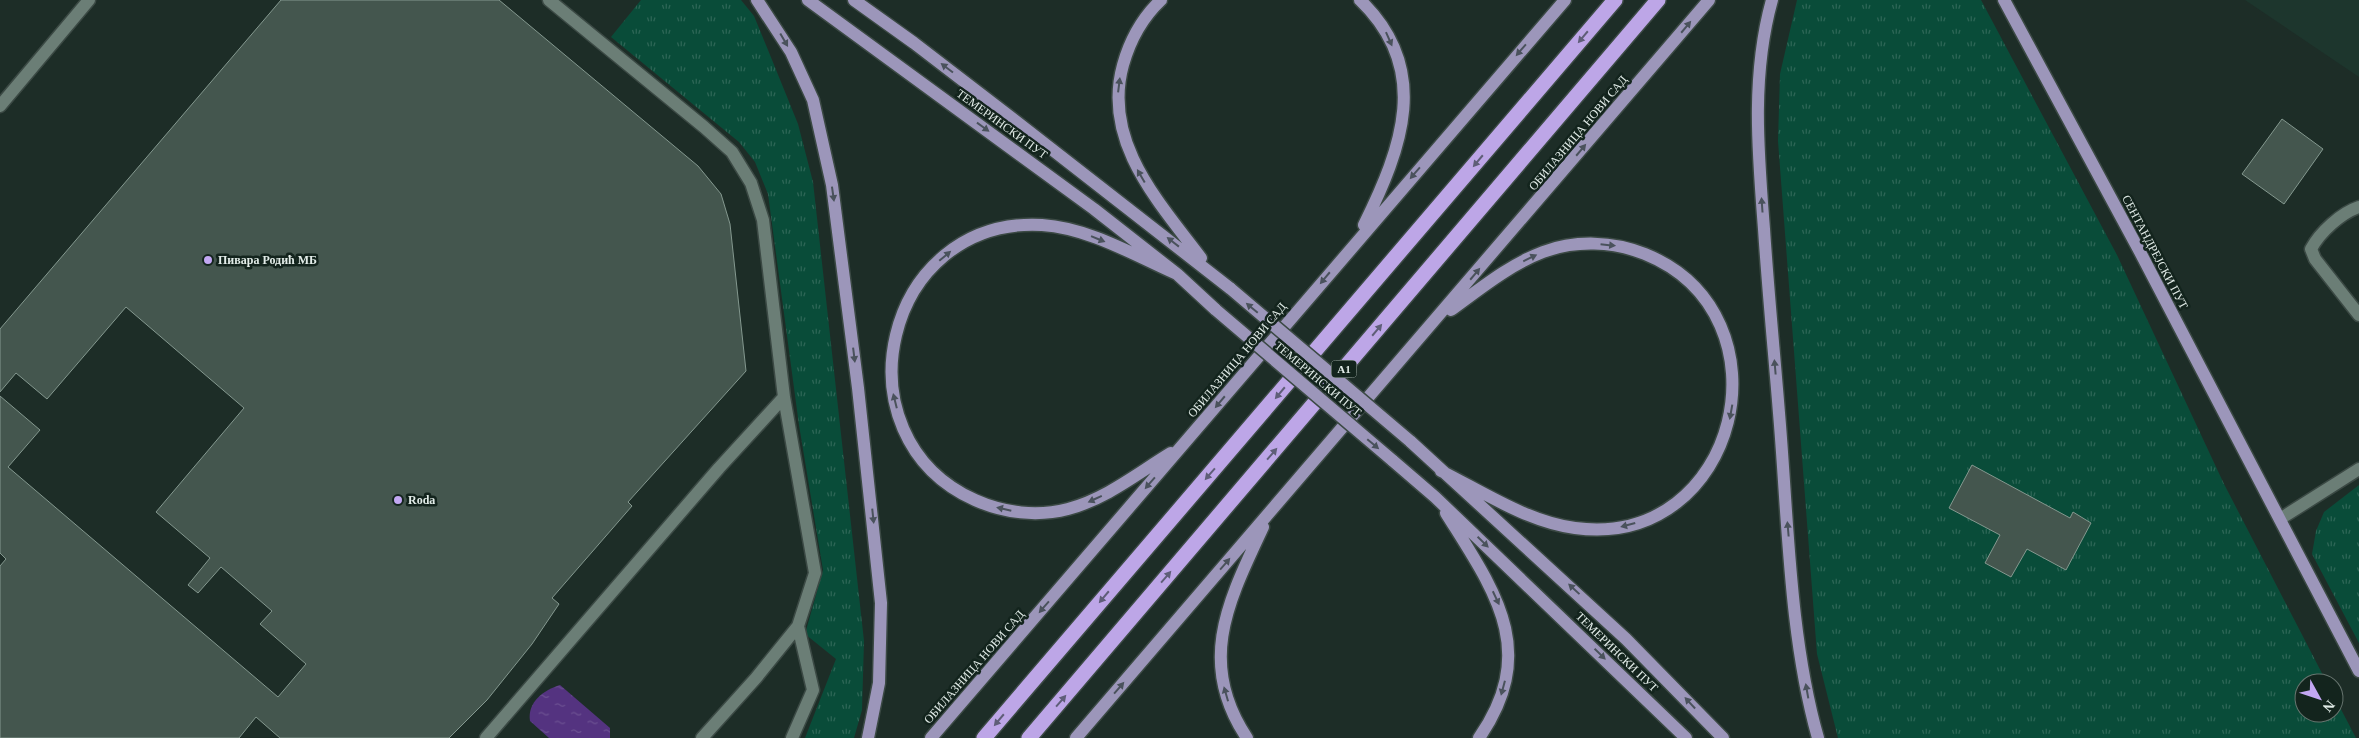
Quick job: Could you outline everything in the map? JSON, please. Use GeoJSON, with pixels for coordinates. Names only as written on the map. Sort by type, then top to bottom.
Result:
{"type":"FeatureCollection","features":[{"type":"Feature","properties":{"kind":"highway","name":"A1"},"geometry":{"type":"LineString","coordinates":[[984,738],[1615,0]]}},
{"type":"Feature","properties":{"kind":"highway","name":"A1"},"geometry":{"type":"LineString","coordinates":[[1029,738],[1658,0]]}},
{"type":"Feature","properties":{"kind":"main road"},"geometry":{"type":"LineString","coordinates":[[757,0],[791,52],[813,100],[825,145],[832,185],[856,370],[882,604],[879,683],[868,738]]}},
{"type":"Feature","properties":{"kind":"main road","name":"ТЕМЕРИНСКИ ПУТ"},"geometry":{"type":"LineString","coordinates":[[808,0],[1071,192],[1177,274],[1216,310],[1435,496],[1686,738]]}},
{"type":"Feature","properties":{"kind":"main road","name":"ТЕМЕРИНСКИ ПУТ"},"geometry":{"type":"LineString","coordinates":[[854,0],[929,54],[1211,272],[1410,441],[1441,471],[1545,562],[1626,639],[1723,738]]}},
{"type":"Feature","properties":{"kind":"main road"},"geometry":{"type":"LineString","coordinates":[[1161,0],[1140,25],[1126,54],[1118,83],[1120,121],[1126,144],[1145,183],[1211,272]]}},
{"type":"Feature","properties":{"kind":"main road"},"geometry":{"type":"LineString","coordinates":[[1356,241],[1385,182],[1399,144],[1404,104],[1402,77],[1391,44],[1384,28],[1360,0]]}},
{"type":"Feature","properties":{"kind":"main road","name":"ОБИЛАЗНИЦА НОВИ САД"},"geometry":{"type":"LineString","coordinates":[[931,738],[1565,0]]}},
{"type":"Feature","properties":{"kind":"main road","name":"ОБИЛАЗНИЦА НОВИ САД"},"geometry":{"type":"LineString","coordinates":[[1076,738],[1709,0]]}},
{"type":"Feature","properties":{"kind":"main road"},"geometry":{"type":"LineString","coordinates":[[1772,0],[1764,38],[1757,89],[1760,180],[1794,600],[1804,674],[1818,738]]}},
{"type":"Feature","properties":{"kind":"main road","name":"СЕНТАНДРЕЈСКИ ПУТ"},"geometry":{"type":"LineString","coordinates":[[2004,0],[2140,252],[2359,671]]}},
{"type":"Feature","properties":{"kind":"main road"},"geometry":{"type":"LineString","coordinates":[[1177,274],[1091,237],[1059,228],[1024,225],[992,231],[953,250],[920,281],[910,295],[897,326],[891,369],[899,415],[906,433],[923,459],[960,492],[995,507],[1023,513],[1039,513],[1075,507],[1111,491],[1182,446]]}},
{"type":"Feature","properties":{"kind":"main road"},"geometry":{"type":"LineString","coordinates":[[1432,325],[1505,271],[1542,252],[1576,244],[1622,247],[1659,260],[1672,267],[1698,292],[1717,320],[1724,336],[1733,377],[1732,406],[1728,426],[1721,447],[1708,471],[1671,506],[1635,523],[1607,528],[1560,526],[1506,504],[1441,471]]}},
{"type":"Feature","properties":{"kind":"main road"},"geometry":{"type":"LineString","coordinates":[[1435,496],[1482,570],[1501,609],[1506,626],[1508,656],[1503,689],[1490,721],[1479,738]]}},
{"type":"Feature","properties":{"kind":"main road"},"geometry":{"type":"LineString","coordinates":[[1247,738],[1237,723],[1225,693],[1222,675],[1221,639],[1230,602],[1270,512]]}},
{"type":"Feature","properties":{"kind":"street"},"geometry":{"type":"LineString","coordinates":[[0,106],[89,0]]}},
{"type":"Feature","properties":{"kind":"street"},"geometry":{"type":"LineString","coordinates":[[549,0],[732,152],[751,182],[763,220],[784,397],[815,573],[798,626],[756,678],[702,738]]}},
{"type":"Feature","properties":{"kind":"street"},"geometry":{"type":"LineString","coordinates":[[2359,207],[2349,210],[2316,238],[2311,249],[2315,259],[2359,315]]}},
{"type":"Feature","properties":{"kind":"street"},"geometry":{"type":"LineString","coordinates":[[486,738],[719,468],[784,397]]}},
{"type":"Feature","properties":{"kind":"street"},"geometry":{"type":"LineString","coordinates":[[2280,519],[2359,469]]}},
{"type":"Feature","properties":{"kind":"street"},"geometry":{"type":"LineString","coordinates":[[792,738],[813,690],[798,626]]}},
{"type":"Feature","properties":{"kind":"shaded area"},"geometry":{"type":"Polygon","coordinates":[[[2245,0],[2359,0],[2359,77],[2245,0]]]}},
{"type":"Feature","properties":{"kind":"green space"},"geometry":{"type":"Polygon","coordinates":[[[641,0],[741,0],[754,16],[798,124],[813,182],[864,641],[862,710],[854,738],[805,738],[836,659],[805,634],[823,570],[799,425],[768,194],[755,162],[739,142],[611,37],[641,0]]]}},
{"type":"Feature","properties":{"kind":"green space"},"geometry":{"type":"Polygon","coordinates":[[[1797,0],[1981,0],[2117,255],[2224,484],[2322,673],[2294,673],[2294,723],[2344,723],[2344,715],[2356,738],[1838,738],[1817,654],[1778,141],[1780,74],[1797,0]]]}},
{"type":"Feature","properties":{"kind":"green space"},"geometry":{"type":"Polygon","coordinates":[[[2359,485],[2359,643],[2312,554],[2316,531],[2324,512],[2359,485]]]}},
{"type":"Feature","properties":{"kind":"water"},"geometry":{"type":"Polygon","coordinates":[[[560,685],[610,728],[610,738],[549,738],[530,721],[531,708],[538,698],[548,690],[560,685]]]}},
{"type":"Feature","properties":{"kind":"building"},"geometry":{"type":"Polygon","coordinates":[[[281,0],[499,0],[698,166],[721,194],[730,224],[746,371],[628,502],[632,506],[552,598],[559,604],[532,644],[487,700],[449,738],[280,738],[256,717],[239,738],[0,738],[0,566],[6,559],[0,553],[0,396],[40,430],[8,467],[278,697],[306,664],[260,624],[272,611],[221,567],[198,593],[188,585],[210,558],[156,512],[244,408],[126,307],[47,399],[16,373],[0,392],[0,329],[281,0]]]}},
{"type":"Feature","properties":{"kind":"building"},"geometry":{"type":"Polygon","coordinates":[[[2282,119],[2323,149],[2284,204],[2242,174],[2282,119]]]}},
{"type":"Feature","properties":{"kind":"building"},"geometry":{"type":"Polygon","coordinates":[[[1972,465],[2070,518],[2073,512],[2091,523],[2066,570],[2027,549],[2011,577],[1985,563],[2000,535],[1949,508],[1972,465]]]}},
{"type":"Feature","properties":{"kind":"place","name":"Пивара Родић МБ"},"geometry":{"type":"Point","coordinates":[208,260]}},
{"type":"Feature","properties":{"kind":"place","name":"Roda"},"geometry":{"type":"Point","coordinates":[398,500]}}]}
